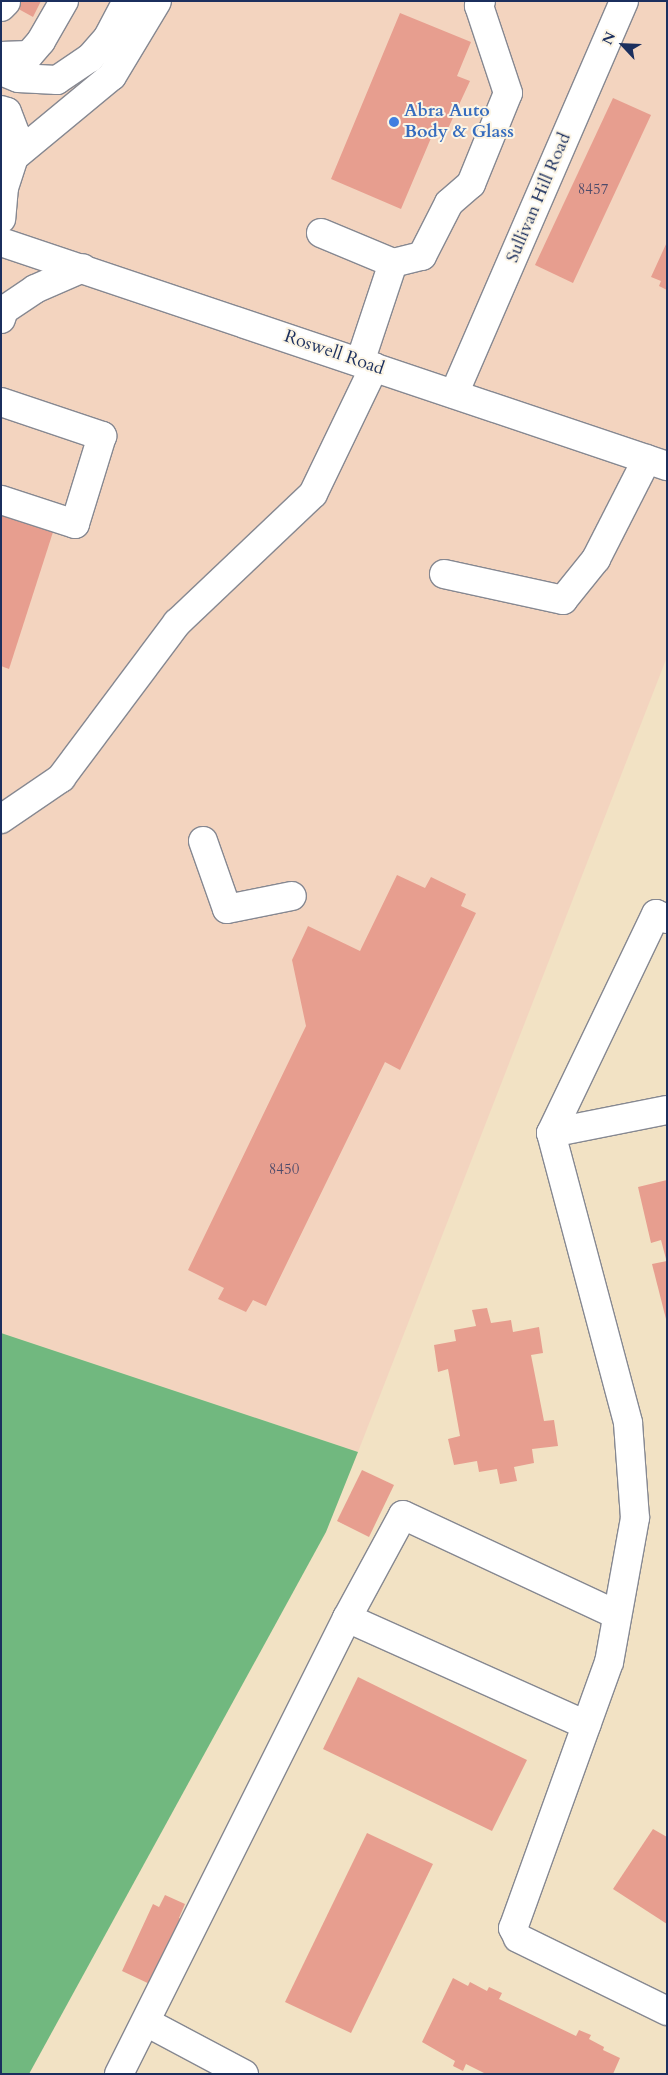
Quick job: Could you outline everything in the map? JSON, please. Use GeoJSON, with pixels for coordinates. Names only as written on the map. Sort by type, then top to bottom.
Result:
{"type":"FeatureCollection","features":[{"type":"Feature","properties":{"kind":"street"},"geometry":{"type":"LineString","coordinates":[[1,56],[29,55],[41,41],[64,1]]}},
{"type":"Feature","properties":{"kind":"street"},"geometry":{"type":"LineString","coordinates":[[1,71],[18,78],[56,80],[90,58],[108,37],[127,1]]}},
{"type":"Feature","properties":{"kind":"street"},"geometry":{"type":"LineString","coordinates":[[14,157],[112,76],[157,1]]}},
{"type":"Feature","properties":{"kind":"street"},"geometry":{"type":"LineString","coordinates":[[321,233],[393,263],[422,256],[449,203],[471,184],[508,93],[479,6],[481,1]]}},
{"type":"Feature","properties":{"kind":"street","name":"Sullivan Hill Road"},"geometry":{"type":"LineString","coordinates":[[454,394],[624,1]]}},
{"type":"Feature","properties":{"kind":"street"},"geometry":{"type":"LineString","coordinates":[[1,110],[7,112],[16,133],[14,157],[4,187],[1,219]]}},
{"type":"Feature","properties":{"kind":"street","name":"Roswell Road"},"geometry":{"type":"LineString","coordinates":[[1,242],[83,268],[657,463]]}},
{"type":"Feature","properties":{"kind":"street"},"geometry":{"type":"LineString","coordinates":[[1,819],[61,778],[177,623],[313,494],[367,364],[393,263]]}},
{"type":"Feature","properties":{"kind":"street"},"geometry":{"type":"LineString","coordinates":[[1,319],[4,310],[35,289],[83,268]]}},
{"type":"Feature","properties":{"kind":"street"},"geometry":{"type":"LineString","coordinates":[[1,402],[102,436],[75,524],[1,500]]}},
{"type":"Feature","properties":{"kind":"street"},"geometry":{"type":"LineString","coordinates":[[444,574],[563,600],[596,559],[657,463]]}},
{"type":"Feature","properties":{"kind":"street"},"geometry":{"type":"LineString","coordinates":[[203,841],[227,909],[292,896]]}},
{"type":"Feature","properties":{"kind":"street"},"geometry":{"type":"LineString","coordinates":[[667,918],[656,914],[551,1133],[628,1422],[635,1518],[609,1662],[513,1928],[518,1938],[667,2011]]}},
{"type":"Feature","properties":{"kind":"street"},"geometry":{"type":"LineString","coordinates":[[551,1133],[667,1110]]}},
{"type":"Feature","properties":{"kind":"street"},"geometry":{"type":"LineString","coordinates":[[119,2074],[347,1618],[405,1514],[617,1615]]}},
{"type":"Feature","properties":{"kind":"street"},"geometry":{"type":"LineString","coordinates":[[347,1618],[586,1725]]}},
{"type":"Feature","properties":{"kind":"street"},"geometry":{"type":"LineString","coordinates":[[146,2022],[244,2074]]}},
{"type":"Feature","properties":{"kind":"shaded area"},"geometry":{"type":"Polygon","coordinates":[[[1,1],[667,1],[667,657],[358,1452],[1,1333],[1,1]]]}},
{"type":"Feature","properties":{"kind":"green space"},"geometry":{"type":"Polygon","coordinates":[[[1,1333],[358,1452],[326,1532],[29,2074],[1,2074],[1,1333]]]}},
{"type":"Feature","properties":{"kind":"building"},"geometry":{"type":"Polygon","coordinates":[[[4,1],[41,1],[33,17],[4,1]]]}},
{"type":"Feature","properties":{"kind":"building"},"geometry":{"type":"Polygon","coordinates":[[[400,13],[471,42],[457,76],[470,81],[445,135],[434,131],[401,209],[331,179],[400,13]]]}},
{"type":"Feature","properties":{"kind":"building"},"geometry":{"type":"Polygon","coordinates":[[[613,98],[651,115],[573,283],[535,265],[613,98]]]}},
{"type":"Feature","properties":{"kind":"building"},"geometry":{"type":"Polygon","coordinates":[[[667,242],[667,290],[659,286],[661,281],[651,277],[667,242]]]}},
{"type":"Feature","properties":{"kind":"building"},"geometry":{"type":"Polygon","coordinates":[[[1,515],[53,532],[9,669],[1,666],[1,515]]]}},
{"type":"Feature","properties":{"kind":"building"},"geometry":{"type":"Polygon","coordinates":[[[397,875],[425,888],[431,877],[466,894],[461,906],[476,913],[400,1070],[385,1062],[266,1306],[253,1300],[246,1312],[218,1299],[224,1288],[188,1270],[306,1026],[292,960],[308,926],[360,951],[397,875]]]}},
{"type":"Feature","properties":{"kind":"building"},"geometry":{"type":"Polygon","coordinates":[[[667,1180],[666,1259],[661,1240],[651,1243],[638,1187],[667,1180]]]}},
{"type":"Feature","properties":{"kind":"building"},"geometry":{"type":"Polygon","coordinates":[[[667,1261],[667,1318],[666,1319],[652,1264],[667,1261]]]}},
{"type":"Feature","properties":{"kind":"building"},"geometry":{"type":"Polygon","coordinates":[[[487,1308],[491,1323],[511,1320],[513,1332],[539,1327],[543,1353],[531,1355],[544,1421],[554,1420],[558,1446],[532,1449],[534,1463],[514,1467],[517,1481],[500,1484],[497,1469],[479,1472],[477,1461],[454,1465],[448,1439],[460,1436],[448,1369],[438,1372],[434,1345],[456,1341],[454,1330],[476,1326],[472,1310],[487,1308]]]}},
{"type":"Feature","properties":{"kind":"building"},"geometry":{"type":"Polygon","coordinates":[[[362,1470],[394,1485],[369,1537],[337,1521],[362,1470]]]}},
{"type":"Feature","properties":{"kind":"building"},"geometry":{"type":"Polygon","coordinates":[[[358,1677],[527,1760],[492,1831],[323,1749],[358,1677]]]}},
{"type":"Feature","properties":{"kind":"building"},"geometry":{"type":"Polygon","coordinates":[[[653,1829],[667,1837],[667,1924],[613,1889],[653,1829]]]}},
{"type":"Feature","properties":{"kind":"building"},"geometry":{"type":"Polygon","coordinates":[[[367,1833],[433,1864],[351,2033],[285,2002],[367,1833]]]}},
{"type":"Feature","properties":{"kind":"building"},"geometry":{"type":"Polygon","coordinates":[[[165,1895],[185,1904],[179,1918],[185,1921],[154,1986],[122,1971],[153,1904],[159,1907],[165,1895]]]}},
{"type":"Feature","properties":{"kind":"building"},"geometry":{"type":"Polygon","coordinates":[[[453,1978],[468,1986],[470,1982],[487,1991],[489,1987],[502,1993],[499,1999],[576,2036],[579,2030],[591,2035],[589,2039],[604,2047],[603,2050],[620,2058],[613,2074],[486,2074],[466,2064],[463,2071],[453,2066],[455,2061],[422,2042],[453,1978]]]}},
{"type":"Feature","properties":{"kind":"place","name":"Abra Auto Body & Glass"},"geometry":{"type":"Point","coordinates":[394,122]}}]}
